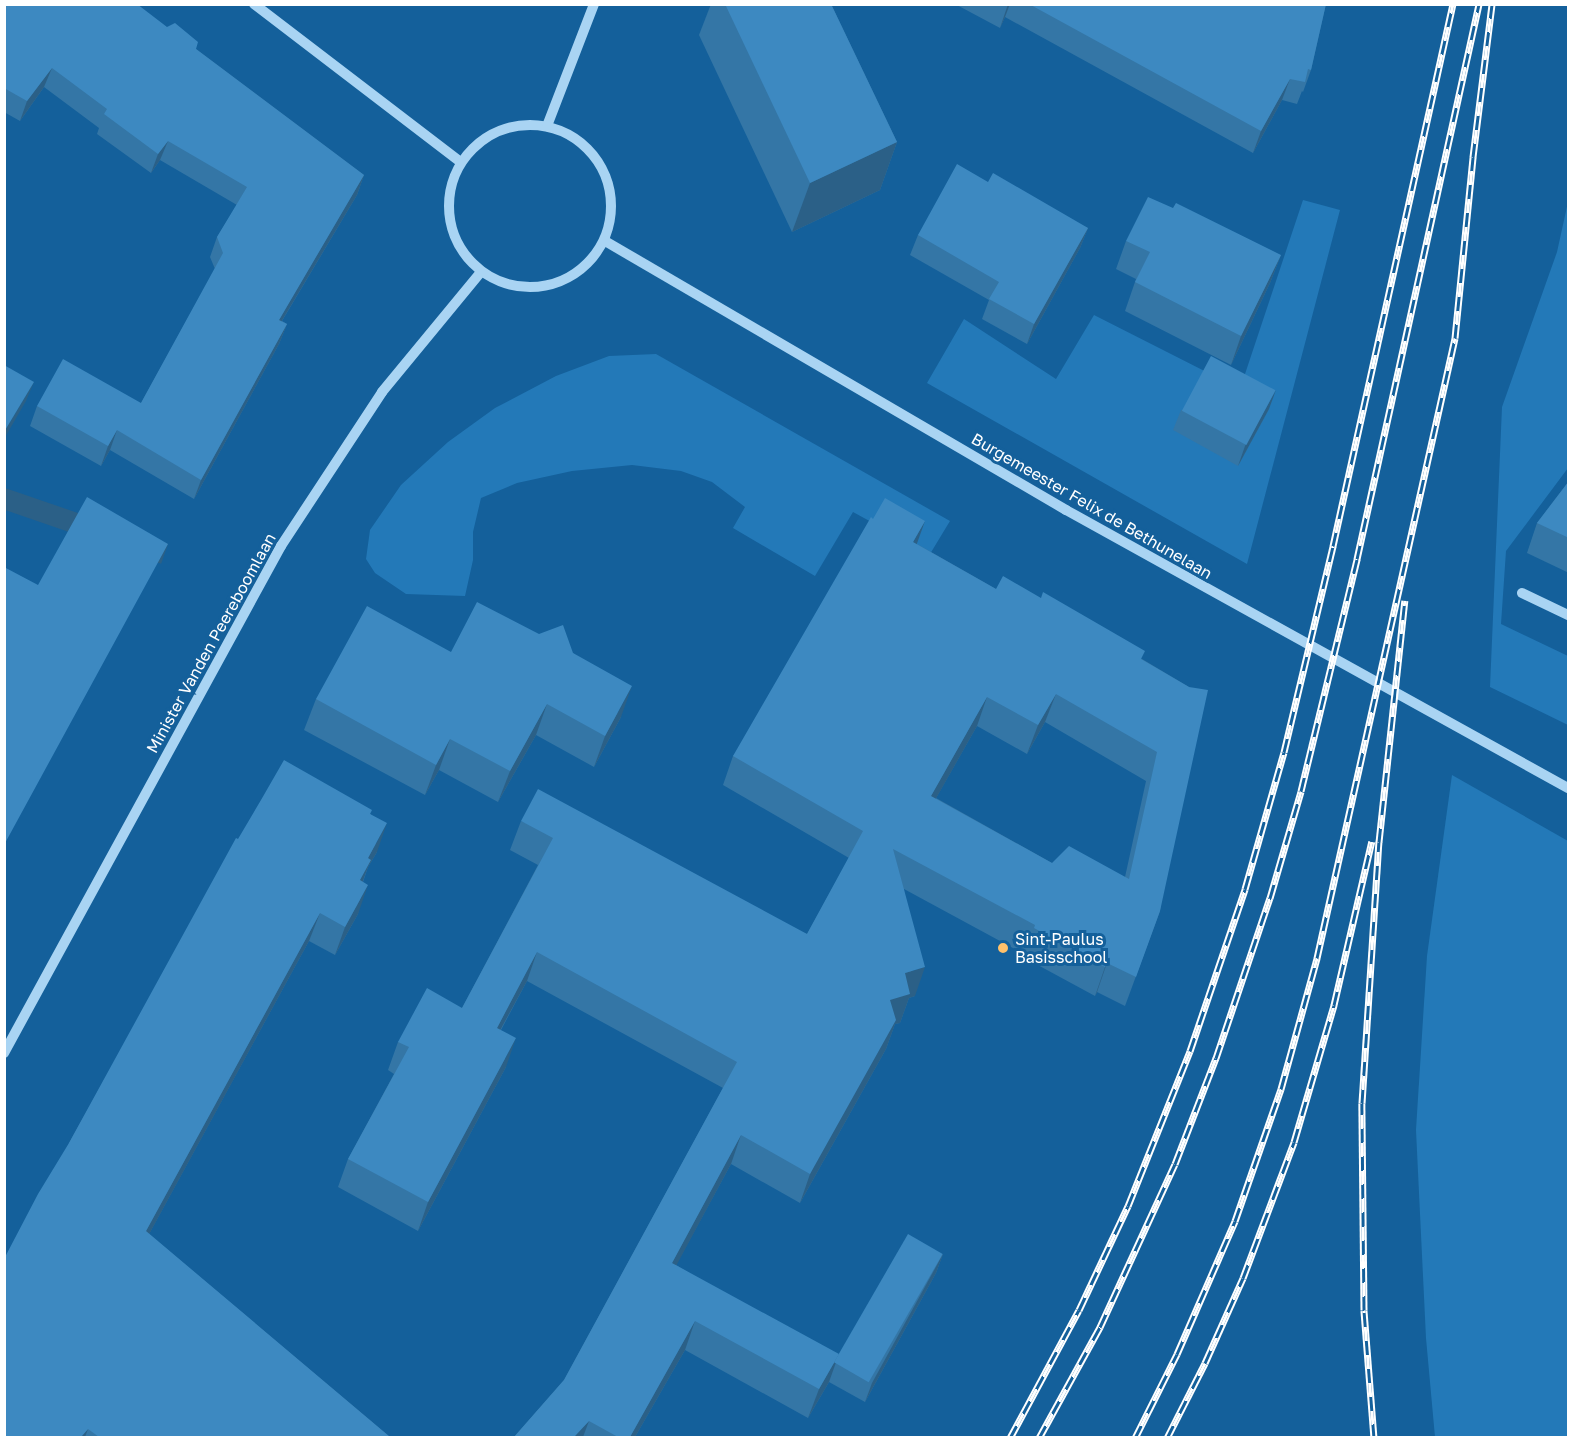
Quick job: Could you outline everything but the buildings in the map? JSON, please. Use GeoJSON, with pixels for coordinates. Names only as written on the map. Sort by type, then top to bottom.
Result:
{"type":"FeatureCollection","features":[{"type":"Feature","properties":{"kind":"street"},"geometry":{"type":"LineString","coordinates":[[254,4],[461,162]]}},
{"type":"Feature","properties":{"kind":"street"},"geometry":{"type":"LineString","coordinates":[[547,126],[594,4]]}},
{"type":"Feature","properties":{"kind":"street"},"geometry":{"type":"LineString","coordinates":[[514,125],[547,126],[581,141],[604,169],[613,205],[605,241],[583,270],[550,286],[514,286],[481,272],[460,249],[449,221],[450,190],[461,162],[484,139],[514,125]]}},
{"type":"Feature","properties":{"kind":"street","name":"Burgemeester Felix de Bethunelaan"},"geometry":{"type":"LineString","coordinates":[[605,241],[1066,510],[1569,788]]}},
{"type":"Feature","properties":{"kind":"street","name":"Minister Vanden Peereboomlaan"},"geometry":{"type":"LineString","coordinates":[[4,1053],[281,546],[382,392],[481,272]]}},
{"type":"Feature","properties":{"kind":"street"},"geometry":{"type":"LineString","coordinates":[[1522,593],[1569,615]]}},
{"type":"Feature","properties":{"kind":"shaded area"},"geometry":{"type":"Polygon","coordinates":[[[1303,200],[1340,210],[1247,564],[927,383],[964,319],[1056,379],[1094,315],[1240,389],[1303,200]]]}},
{"type":"Feature","properties":{"kind":"shaded area"},"geometry":{"type":"Polygon","coordinates":[[[1568,202],[1568,468],[1506,551],[1501,624],[1568,656],[1568,725],[1490,687],[1502,407],[1557,252],[1568,202]]]}},
{"type":"Feature","properties":{"kind":"shaded area"},"geometry":{"type":"Polygon","coordinates":[[[656,354],[950,521],[930,554],[853,512],[815,576],[733,528],[745,507],[712,482],[681,471],[632,465],[572,471],[517,483],[481,498],[473,532],[473,560],[465,596],[406,594],[375,573],[366,559],[370,530],[401,485],[448,442],[495,408],[556,376],[609,356],[656,354]]]}},
{"type":"Feature","properties":{"kind":"shaded area"},"geometry":{"type":"Polygon","coordinates":[[[1452,775],[1568,841],[1568,1437],[1435,1437],[1426,1338],[1416,1130],[1427,956],[1452,775]]]}},
{"type":"Feature","properties":{"kind":"railway"},"geometry":{"type":"LineString","coordinates":[[1010,1438],[1079,1310],[1128,1206],[1190,1051],[1245,889],[1284,752],[1333,546],[1453,4]]}},
{"type":"Feature","properties":{"kind":"railway"},"geometry":{"type":"LineString","coordinates":[[1039,1438],[1100,1327],[1175,1164],[1216,1058],[1270,898],[1301,791],[1357,559],[1479,4]]}},
{"type":"Feature","properties":{"kind":"railway"},"geometry":{"type":"LineString","coordinates":[[1135,1438],[1177,1354],[1235,1221],[1281,1089],[1317,958],[1455,338],[1473,157],[1492,4]]}},
{"type":"Feature","properties":{"kind":"railway"},"geometry":{"type":"LineString","coordinates":[[1374,1438],[1364,1310],[1362,1103],[1379,842],[1405,600]]}},
{"type":"Feature","properties":{"kind":"railway"},"geometry":{"type":"LineString","coordinates":[[1167,1438],[1205,1363],[1243,1278],[1294,1142],[1334,1005],[1372,841]]}},
{"type":"Feature","properties":{"kind":"place","name":"Sint-Paulus Basisschool"},"geometry":{"type":"Point","coordinates":[1003,948]}}]}
